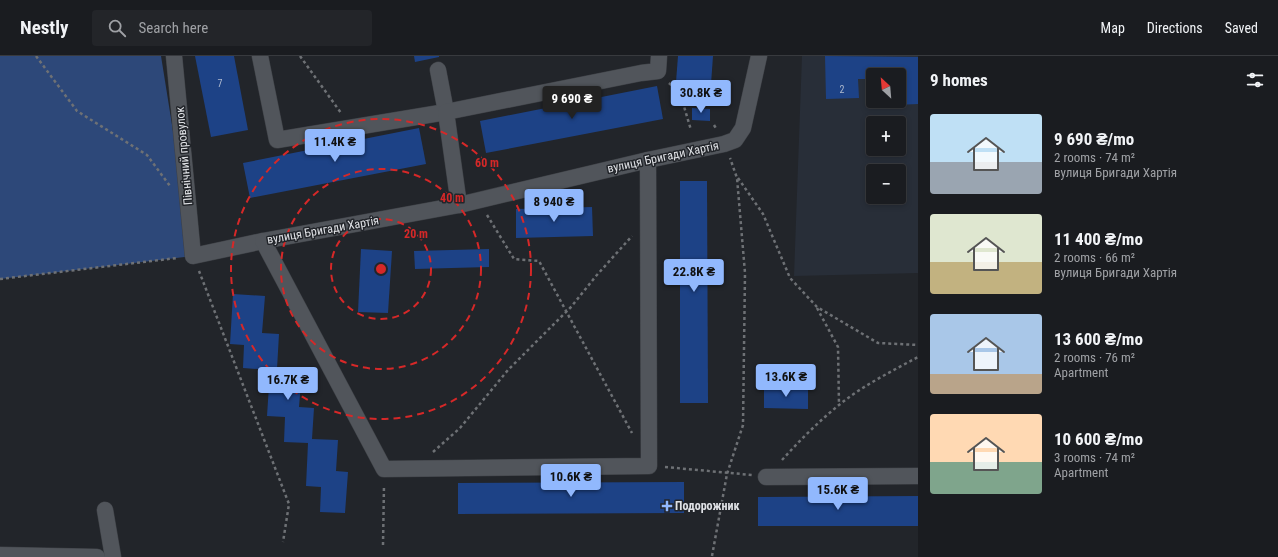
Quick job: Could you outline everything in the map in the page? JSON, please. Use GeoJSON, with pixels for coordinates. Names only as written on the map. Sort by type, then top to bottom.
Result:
{"type":"FeatureCollection","features":[{"type":"Feature","properties":{"kind":"street","name":"Північний провулок"},"geometry":{"type":"LineString","coordinates":[[174,56],[193,256]]}},
{"type":"Feature","properties":{"kind":"street"},"geometry":{"type":"LineString","coordinates":[[260,56],[277,140],[446,112],[641,74],[659,64]]}},
{"type":"Feature","properties":{"kind":"street"},"geometry":{"type":"LineString","coordinates":[[730,142],[742,128],[759,56]]}},
{"type":"Feature","properties":{"kind":"street"},"geometry":{"type":"LineString","coordinates":[[438,70],[446,112],[459,205]]}},
{"type":"Feature","properties":{"kind":"street","name":"вулиця Бригади Хартія"},"geometry":{"type":"LineString","coordinates":[[193,256],[263,241],[478,201],[730,142]]}},
{"type":"Feature","properties":{"kind":"street"},"geometry":{"type":"LineString","coordinates":[[263,241],[384,469],[649,466],[648,160]]}},
{"type":"Feature","properties":{"kind":"street"},"geometry":{"type":"LineString","coordinates":[[766,477],[918,476]]}},
{"type":"Feature","properties":{"kind":"street"},"geometry":{"type":"LineString","coordinates":[[105,510],[113,557]]}},
{"type":"Feature","properties":{"kind":"street"},"geometry":{"type":"LineString","coordinates":[[0,554],[97,557]]}},
{"type":"Feature","properties":{"kind":"path"},"geometry":{"type":"LineString","coordinates":[[36,56],[77,111],[147,155],[189,210]]}},
{"type":"Feature","properties":{"kind":"path"},"geometry":{"type":"LineString","coordinates":[[300,56],[352,128]]}},
{"type":"Feature","properties":{"kind":"path"},"geometry":{"type":"LineString","coordinates":[[659,64],[680,93],[691,130]]}},
{"type":"Feature","properties":{"kind":"path"},"geometry":{"type":"LineString","coordinates":[[712,556],[727,474],[743,425],[745,273],[738,178],[730,142],[714,125]]}},
{"type":"Feature","properties":{"kind":"path"},"geometry":{"type":"LineString","coordinates":[[738,178],[763,214],[790,278],[817,307],[838,347],[839,405]]}},
{"type":"Feature","properties":{"kind":"path"},"geometry":{"type":"LineString","coordinates":[[478,201],[514,259],[539,261],[632,433],[649,433]]}},
{"type":"Feature","properties":{"kind":"path"},"geometry":{"type":"LineString","coordinates":[[415,468],[460,428],[508,370],[566,312],[648,217]]}},
{"type":"Feature","properties":{"kind":"path"},"geometry":{"type":"LineString","coordinates":[[0,279],[193,256],[289,504],[283,542]]}},
{"type":"Feature","properties":{"kind":"path"},"geometry":{"type":"LineString","coordinates":[[817,307],[878,343],[918,345]]}},
{"type":"Feature","properties":{"kind":"path"},"geometry":{"type":"LineString","coordinates":[[649,466],[766,477],[814,425],[845,400],[918,357]]}},
{"type":"Feature","properties":{"kind":"path"},"geometry":{"type":"LineString","coordinates":[[383,545],[384,469]]}},
{"type":"Feature","properties":{"kind":"shaded area"},"geometry":{"type":"Polygon","coordinates":[[[0,56],[161,56],[193,256],[0,279],[0,56]]]}},
{"type":"Feature","properties":{"kind":"shaded area"},"geometry":{"type":"Polygon","coordinates":[[[802,56],[918,56],[918,273],[794,276],[802,56]]]}},
{"type":"Feature","properties":{"kind":"building"},"geometry":{"type":"Polygon","coordinates":[[[195,56],[234,56],[248,130],[211,137],[195,56]]]}},
{"type":"Feature","properties":{"kind":"building"},"geometry":{"type":"Polygon","coordinates":[[[414,56],[439,56],[439,57],[415,62],[414,56]]]}},
{"type":"Feature","properties":{"kind":"building"},"geometry":{"type":"Polygon","coordinates":[[[678,56],[713,56],[711,84],[676,82],[678,56]]]}},
{"type":"Feature","properties":{"kind":"building"},"geometry":{"type":"Polygon","coordinates":[[[825,56],[918,57],[918,104],[906,105],[906,68],[866,68],[866,79],[858,79],[859,98],[826,99],[825,56]]]}},
{"type":"Feature","properties":{"kind":"building"},"geometry":{"type":"Polygon","coordinates":[[[657,86],[663,119],[486,153],[480,121],[657,86]]]}},
{"type":"Feature","properties":{"kind":"building"},"geometry":{"type":"Polygon","coordinates":[[[692,108],[710,109],[710,121],[692,120],[692,108]]]}},
{"type":"Feature","properties":{"kind":"building"},"geometry":{"type":"Polygon","coordinates":[[[419,128],[426,164],[250,198],[243,163],[419,128]]]}},
{"type":"Feature","properties":{"kind":"building"},"geometry":{"type":"Polygon","coordinates":[[[680,181],[707,181],[708,403],[680,403],[680,181]]]}},
{"type":"Feature","properties":{"kind":"building"},"geometry":{"type":"Polygon","coordinates":[[[592,207],[593,236],[516,238],[516,209],[592,207]]]}},
{"type":"Feature","properties":{"kind":"building"},"geometry":{"type":"Polygon","coordinates":[[[361,249],[392,251],[388,313],[358,312],[361,249]]]}},
{"type":"Feature","properties":{"kind":"building"},"geometry":{"type":"Polygon","coordinates":[[[489,249],[489,267],[415,269],[414,251],[489,249]]]}},
{"type":"Feature","properties":{"kind":"building"},"geometry":{"type":"Polygon","coordinates":[[[233,294],[265,296],[262,333],[279,334],[277,369],[302,371],[299,407],[314,408],[312,439],[338,440],[336,471],[348,472],[345,513],[320,512],[321,487],[306,486],[308,443],[284,442],[285,417],[267,416],[270,370],[243,368],[244,345],[230,344],[233,294]]]}},
{"type":"Feature","properties":{"kind":"building"},"geometry":{"type":"Polygon","coordinates":[[[764,386],[808,387],[808,409],[764,408],[764,386]]]}},
{"type":"Feature","properties":{"kind":"building"},"geometry":{"type":"Polygon","coordinates":[[[684,482],[684,513],[458,514],[458,483],[684,482]]]}},
{"type":"Feature","properties":{"kind":"building"},"geometry":{"type":"Polygon","coordinates":[[[918,496],[918,526],[758,526],[758,497],[918,496]]]}},
{"type":"Feature","properties":{"kind":"place","name":"Подорожник"},"geometry":{"type":"Point","coordinates":[667,506]}}]}
